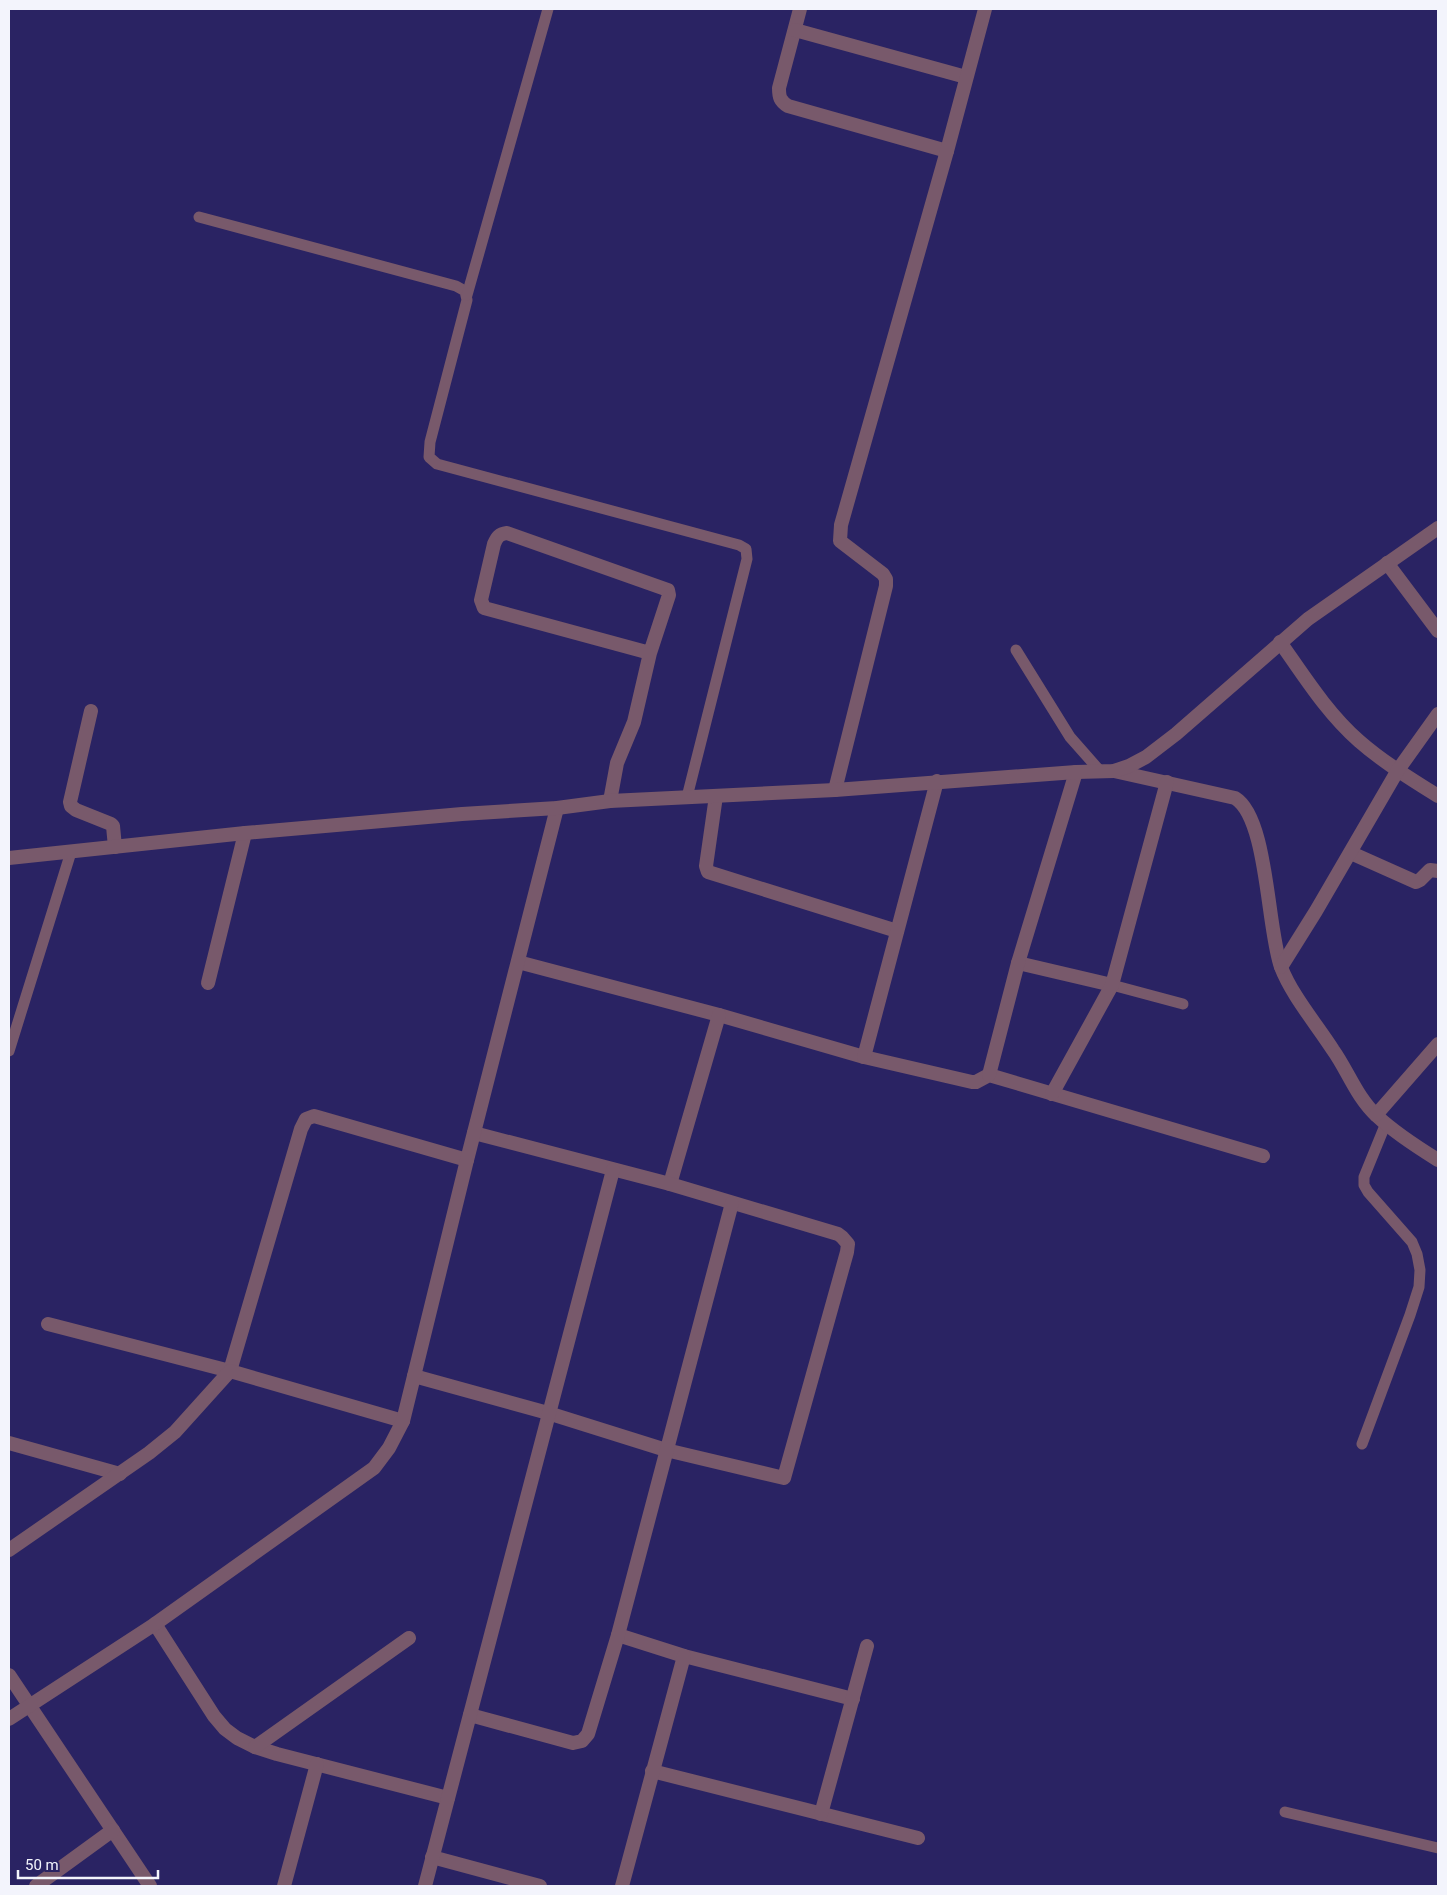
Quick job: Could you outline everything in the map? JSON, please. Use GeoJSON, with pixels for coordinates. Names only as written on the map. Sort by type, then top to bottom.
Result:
{"type":"FeatureCollection","features":[{"type":"Feature","properties":{"kind":"street"},"geometry":{"type":"LineString","coordinates":[[800,9],[779,88],[780,99],[783,103],[947,151]]}},
{"type":"Feature","properties":{"kind":"street"},"geometry":{"type":"LineString","coordinates":[[835,790],[886,586],[886,579],[883,574],[844,545],[840,541],[839,534],[985,9]]}},
{"type":"Feature","properties":{"kind":"street"},"geometry":{"type":"LineString","coordinates":[[795,30],[966,77]]}},
{"type":"Feature","properties":{"kind":"street"},"geometry":{"type":"LineString","coordinates":[[9,858],[245,833],[462,814],[557,808],[610,801],[835,790],[937,781],[1107,771],[1129,766],[1160,746],[1308,619],[1438,528]]}},
{"type":"Feature","properties":{"kind":"street"},"geometry":{"type":"LineString","coordinates":[[610,801],[617,763],[634,722],[650,653],[669,595],[667,589],[507,533],[497,538],[481,600],[484,608],[650,653]]}},
{"type":"Feature","properties":{"kind":"street"},"geometry":{"type":"LineString","coordinates":[[1387,563],[1438,631]]}},
{"type":"Feature","properties":{"kind":"street"},"geometry":{"type":"LineString","coordinates":[[1280,642],[1321,699],[1344,726],[1372,752],[1438,796]]}},
{"type":"Feature","properties":{"kind":"street"},"geometry":{"type":"LineString","coordinates":[[91,711],[70,802],[71,806],[76,810],[111,824],[114,832],[115,847]]}},
{"type":"Feature","properties":{"kind":"street"},"geometry":{"type":"LineString","coordinates":[[1281,967],[1398,770],[1438,714]]}},
{"type":"Feature","properties":{"kind":"street"},"geometry":{"type":"LineString","coordinates":[[1107,771],[1167,782],[1235,798],[1244,805],[1257,836],[1272,929],[1281,967],[1357,1091],[1381,1119],[1438,1160]]}},
{"type":"Feature","properties":{"kind":"street"},"geometry":{"type":"LineString","coordinates":[[988,1075],[1018,963],[1076,772]]}},
{"type":"Feature","properties":{"kind":"street"},"geometry":{"type":"LineString","coordinates":[[864,1057],[937,781]]}},
{"type":"Feature","properties":{"kind":"street"},"geometry":{"type":"LineString","coordinates":[[1052,1094],[1112,984],[1167,782]]}},
{"type":"Feature","properties":{"kind":"street"},"geometry":{"type":"LineString","coordinates":[[716,796],[706,866],[708,872],[897,931]]}},
{"type":"Feature","properties":{"kind":"street"},"geometry":{"type":"LineString","coordinates":[[9,1719],[155,1624],[374,1468],[389,1448],[403,1421],[474,1132],[557,808]]}},
{"type":"Feature","properties":{"kind":"street"},"geometry":{"type":"LineString","coordinates":[[208,983],[245,833]]}},
{"type":"Feature","properties":{"kind":"street"},"geometry":{"type":"LineString","coordinates":[[1350,852],[1416,882],[1430,870],[1438,871]]}},
{"type":"Feature","properties":{"kind":"street"},"geometry":{"type":"LineString","coordinates":[[518,962],[718,1015],[864,1057],[972,1082],[988,1075],[1263,1156]]}},
{"type":"Feature","properties":{"kind":"street"},"geometry":{"type":"LineString","coordinates":[[1018,963],[1112,984]]}},
{"type":"Feature","properties":{"kind":"street"},"geometry":{"type":"LineString","coordinates":[[670,1184],[718,1015]]}},
{"type":"Feature","properties":{"kind":"street"},"geometry":{"type":"LineString","coordinates":[[1381,1119],[1438,1044]]}},
{"type":"Feature","properties":{"kind":"street"},"geometry":{"type":"LineString","coordinates":[[9,1550],[150,1453],[175,1432],[230,1371],[301,1129],[306,1119],[314,1116],[467,1160]]}},
{"type":"Feature","properties":{"kind":"street"},"geometry":{"type":"LineString","coordinates":[[414,1376],[548,1413],[666,1450],[784,1478],[844,1262],[848,1244],[838,1234],[670,1184],[474,1132]]}},
{"type":"Feature","properties":{"kind":"street"},"geometry":{"type":"LineString","coordinates":[[425,1886],[613,1170]]}},
{"type":"Feature","properties":{"kind":"street"},"geometry":{"type":"LineString","coordinates":[[470,1716],[573,1743],[582,1741],[588,1734],[618,1635],[732,1203]]}},
{"type":"Feature","properties":{"kind":"street"},"geometry":{"type":"LineString","coordinates":[[48,1324],[230,1371],[403,1421]]}},
{"type":"Feature","properties":{"kind":"street"},"geometry":{"type":"LineString","coordinates":[[9,1443],[120,1474]]}},
{"type":"Feature","properties":{"kind":"street"},"geometry":{"type":"LineString","coordinates":[[155,1624],[214,1716],[238,1738],[254,1747],[448,1798]]}},
{"type":"Feature","properties":{"kind":"street"},"geometry":{"type":"LineString","coordinates":[[618,1635],[684,1656],[853,1699]]}},
{"type":"Feature","properties":{"kind":"street"},"geometry":{"type":"LineString","coordinates":[[254,1747],[409,1638]]}},
{"type":"Feature","properties":{"kind":"street"},"geometry":{"type":"LineString","coordinates":[[821,1814],[867,1646]]}},
{"type":"Feature","properties":{"kind":"street"},"geometry":{"type":"LineString","coordinates":[[622,1886],[684,1656]]}},
{"type":"Feature","properties":{"kind":"street"},"geometry":{"type":"LineString","coordinates":[[9,1675],[150,1886]]}},
{"type":"Feature","properties":{"kind":"street"},"geometry":{"type":"LineString","coordinates":[[284,1886],[317,1764]]}},
{"type":"Feature","properties":{"kind":"street"},"geometry":{"type":"LineString","coordinates":[[652,1771],[918,1838]]}},
{"type":"Feature","properties":{"kind":"street"},"geometry":{"type":"LineString","coordinates":[[36,1886],[113,1830]]}},
{"type":"Feature","properties":{"kind":"street"},"geometry":{"type":"LineString","coordinates":[[432,1857],[540,1886]]}},
{"type":"Feature","properties":{"kind":"lane"},"geometry":{"type":"LineString","coordinates":[[548,9],[467,295],[430,442],[429,456],[432,461],[447,466],[739,545],[746,549],[746,559],[687,798]]}},
{"type":"Feature","properties":{"kind":"lane"},"geometry":{"type":"LineString","coordinates":[[199,217],[456,286],[461,288],[467,295]]}},
{"type":"Feature","properties":{"kind":"lane"},"geometry":{"type":"LineString","coordinates":[[1016,650],[1070,737],[1107,771]]}},
{"type":"Feature","properties":{"kind":"lane"},"geometry":{"type":"LineString","coordinates":[[9,1051],[71,852]]}},
{"type":"Feature","properties":{"kind":"lane"},"geometry":{"type":"LineString","coordinates":[[1112,984],[1183,1004]]}},
{"type":"Feature","properties":{"kind":"lane"},"geometry":{"type":"LineString","coordinates":[[1362,1444],[1410,1316],[1419,1287],[1420,1270],[1417,1254],[1412,1242],[1364,1185],[1365,1171],[1381,1119]]}},
{"type":"Feature","properties":{"kind":"lane"},"geometry":{"type":"LineString","coordinates":[[1285,1812],[1438,1848]]}}]}
